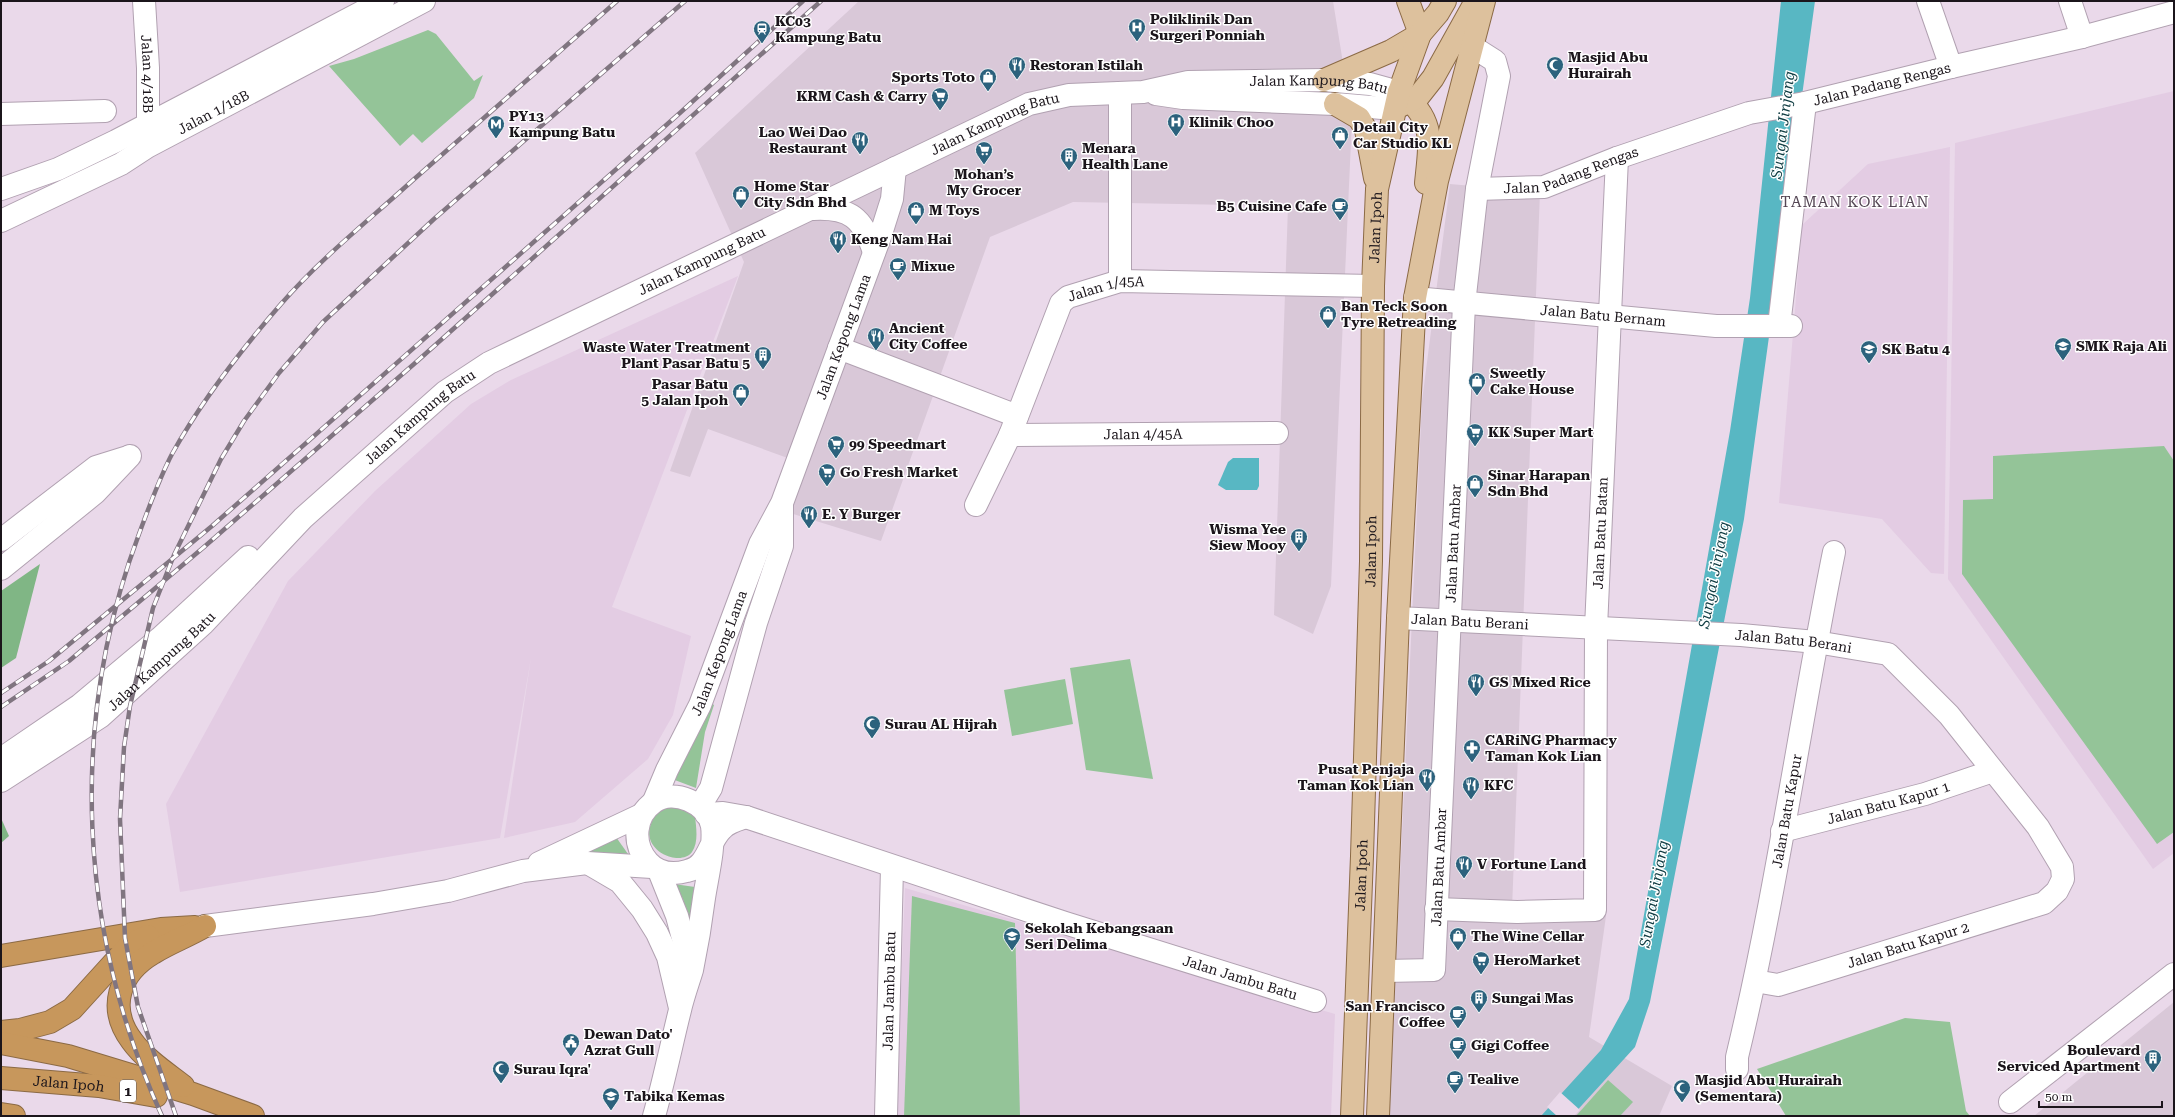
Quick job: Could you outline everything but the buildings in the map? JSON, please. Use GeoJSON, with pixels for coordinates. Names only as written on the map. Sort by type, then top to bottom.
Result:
{"type":"FeatureCollection","features":[{"type":"Feature","properties":{"kind":"highway"},"geometry":{"type":"LineString","coordinates":[[1,956],[161,929],[205,926]]}},
{"type":"Feature","properties":{"kind":"highway"},"geometry":{"type":"LineString","coordinates":[[193,1094],[156,1066],[132,1041],[121,1018],[118,1006],[119,991],[127,977],[152,953],[205,926]]}},
{"type":"Feature","properties":{"kind":"highway"},"geometry":{"type":"LineString","coordinates":[[1,1032],[20,1030],[50,1022],[72,1009],[131,944],[161,929]]}},
{"type":"Feature","properties":{"kind":"highway"},"geometry":{"type":"LineString","coordinates":[[1,1043],[68,1056],[193,1094],[253,1116]]}},
{"type":"Feature","properties":{"kind":"highway","name":"Jalan Ipoh"},"geometry":{"type":"LineString","coordinates":[[1,1078],[99,1086],[253,1116]]}},
{"type":"Feature","properties":{"kind":"highway"},"geometry":{"type":"LineString","coordinates":[[1,1114],[14,1116]]}},
{"type":"Feature","properties":{"kind":"main road"},"geometry":{"type":"LineString","coordinates":[[1324,80],[1391,51],[1420,34],[1408,1]]}},
{"type":"Feature","properties":{"kind":"main road","name":"Jalan Ipoh"},"geometry":{"type":"LineString","coordinates":[[1352,1116],[1363,848],[1371,561],[1373,286],[1377,189],[1420,34],[1438,13],[1445,1]]}},
{"type":"Feature","properties":{"kind":"main road"},"geometry":{"type":"LineString","coordinates":[[1401,101],[1424,91],[1434,78],[1476,1]]}},
{"type":"Feature","properties":{"kind":"main road","name":"Jalan Ipoh"},"geometry":{"type":"LineString","coordinates":[[1378,1116],[1398,618],[1415,298],[1437,181],[1484,1]]}},
{"type":"Feature","properties":{"kind":"main road"},"geometry":{"type":"LineString","coordinates":[[1401,101],[1423,117],[1430,140],[1415,298]]}},
{"type":"Feature","properties":{"kind":"main road"},"geometry":{"type":"LineString","coordinates":[[1334,104],[1359,118],[1366,130],[1377,189]]}},
{"type":"Feature","properties":{"kind":"street","name":"Jalan 4/18B"},"geometry":{"type":"LineString","coordinates":[[144,1],[148,122],[147,147]]}},
{"type":"Feature","properties":{"kind":"street","name":"Jalan 1/18B"},"geometry":{"type":"LineString","coordinates":[[1,189],[58,169],[383,1]]}},
{"type":"Feature","properties":{"kind":"street","name":"Jalan 1/18B"},"geometry":{"type":"LineString","coordinates":[[1,221],[121,164],[147,147],[424,1]]}},
{"type":"Feature","properties":{"kind":"street"},"geometry":{"type":"LineString","coordinates":[[1928,1],[1951,67]]}},
{"type":"Feature","properties":{"kind":"street"},"geometry":{"type":"LineString","coordinates":[[2070,1],[2082,37]]}},
{"type":"Feature","properties":{"kind":"street","name":"Jalan Padang Rengas"},"geometry":{"type":"LineString","coordinates":[[1477,189],[1544,186],[1617,158],[1749,113],[1803,104],[1951,67],[2082,37],[2174,12]]}},
{"type":"Feature","properties":{"kind":"street","name":"Jalan Batu Ambar"},"geometry":{"type":"LineString","coordinates":[[1385,971],[1434,970],[1464,304],[1477,189],[1499,76],[1495,61],[1473,47]]}},
{"type":"Feature","properties":{"kind":"street","name":"Jalan Kampung Batu"},"geometry":{"type":"LineString","coordinates":[[1,781],[100,717],[204,623],[303,518],[446,392],[471,373],[1029,104],[1069,95],[1143,92],[1188,82],[1324,80],[1370,84],[1401,101]]}},
{"type":"Feature","properties":{"kind":"street","name":"Jalan Kampung Batu"},"geometry":{"type":"LineString","coordinates":[[1143,92],[1183,98],[1334,104],[1401,101]]}},
{"type":"Feature","properties":{"kind":"street"},"geometry":{"type":"LineString","coordinates":[[1120,93],[1120,281]]}},
{"type":"Feature","properties":{"kind":"street","name":"Jalan Batu Bernam"},"geometry":{"type":"LineString","coordinates":[[1415,298],[1464,304],[1716,326],[1780,326],[1803,104]]}},
{"type":"Feature","properties":{"kind":"street"},"geometry":{"type":"LineString","coordinates":[[1,114],[105,111]]}},
{"type":"Feature","properties":{"kind":"street","name":"Jalan Batu Batan"},"geometry":{"type":"LineString","coordinates":[[1436,909],[1517,912],[1595,910],[1596,628],[1617,158]]}},
{"type":"Feature","properties":{"kind":"street","name":"Jalan Kepong Lama"},"geometry":{"type":"LineString","coordinates":[[648,808],[700,705],[760,544],[782,503],[892,199],[895,168]]}},
{"type":"Feature","properties":{"kind":"street"},"geometry":{"type":"LineString","coordinates":[[807,210],[840,210],[852,215],[861,224],[869,237],[874,252]]}},
{"type":"Feature","properties":{"kind":"street","name":"Jalan 1/45A"},"geometry":{"type":"LineString","coordinates":[[976,505],[1013,426],[1062,303],[1068,297],[1120,281],[1373,286]]}},
{"type":"Feature","properties":{"kind":"street"},"geometry":{"type":"LineString","coordinates":[[839,348],[1013,426]]}},
{"type":"Feature","properties":{"kind":"street","name":"Jalan 4/45A"},"geometry":{"type":"LineString","coordinates":[[1013,426],[1277,433]]}},
{"type":"Feature","properties":{"kind":"street"},"geometry":{"type":"LineString","coordinates":[[1,540],[96,467],[130,456],[95,493],[1,569]]}},
{"type":"Feature","properties":{"kind":"street"},"geometry":{"type":"LineString","coordinates":[[50,502],[63,519]]}},
{"type":"Feature","properties":{"kind":"street","name":"Jalan Kepong Lama"},"geometry":{"type":"LineString","coordinates":[[703,810],[711,788],[756,623],[782,546],[782,503]]}},
{"type":"Feature","properties":{"kind":"street","name":"Jalan Kampung Batu"},"geometry":{"type":"LineString","coordinates":[[1,759],[80,706],[160,638],[267,540],[303,518]]}},
{"type":"Feature","properties":{"kind":"street","name":"Jalan Batu Kapur"},"geometry":{"type":"LineString","coordinates":[[1737,1069],[1737,1057],[1755,981],[1816,642],[1834,552]]}},
{"type":"Feature","properties":{"kind":"street","name":"Jalan Batu Berani"},"geometry":{"type":"LineString","coordinates":[[1398,618],[1684,632],[1816,642],[1888,654],[1949,715],[2038,827],[2062,867],[2063,879],[2057,891]]}},
{"type":"Feature","properties":{"kind":"street","name":"Jalan Batu Kapur 1"},"geometry":{"type":"LineString","coordinates":[[1782,831],[1925,794],[1993,771]]}},
{"type":"Feature","properties":{"kind":"street"},"geometry":{"type":"LineString","coordinates":[[523,871],[670,797],[686,798],[703,810],[712,826],[711,848],[692,969],[680,1009],[663,1086],[654,1116]]}},
{"type":"Feature","properties":{"kind":"street"},"geometry":{"type":"LineString","coordinates":[[648,808],[636,835],[641,854],[655,869],[678,916],[692,969]]}},
{"type":"Feature","properties":{"kind":"street","name":"Jalan Jambu Batu"},"geometry":{"type":"LineString","coordinates":[[703,810],[746,816],[1065,924],[1315,1001]]}},
{"type":"Feature","properties":{"kind":"street"},"geometry":{"type":"LineString","coordinates":[[205,926],[287,917],[440,893],[523,871],[588,863],[655,869],[677,874],[691,870],[701,863],[720,830],[728,824],[746,816]]}},
{"type":"Feature","properties":{"kind":"street"},"geometry":{"type":"LineString","coordinates":[[588,863],[620,882],[642,909],[657,933],[668,957],[680,1009]]}},
{"type":"Feature","properties":{"kind":"street","name":"Jalan Jambu Batu"},"geometry":{"type":"LineString","coordinates":[[886,1116],[892,866]]}},
{"type":"Feature","properties":{"kind":"street","name":"Jalan Batu Kapur 2"},"geometry":{"type":"LineString","coordinates":[[1755,981],[1778,985],[2044,903],[2057,891]]}},
{"type":"Feature","properties":{"kind":"street"},"geometry":{"type":"LineString","coordinates":[[2010,1102],[2174,974]]}},
{"type":"Feature","properties":{"kind":"shaded area"},"geometry":{"type":"Polygon","coordinates":[[[859,1],[1333,1],[1352,119],[1331,586],[1313,634],[1274,615],[1288,206],[1073,202],[990,237],[881,541],[790,513],[807,465],[708,429],[690,477],[670,471],[744,262],[695,153],[859,1]]]}},
{"type":"Feature","properties":{"kind":"shaded area","name":"SMK Raja Ali"},"geometry":{"type":"Polygon","coordinates":[[[2174,91],[2174,853],[2153,869],[1948,579],[1955,143],[2174,91]]]}},
{"type":"Feature","properties":{"kind":"shaded area","name":"SK Batu 4"},"geometry":{"type":"Polygon","coordinates":[[[1950,147],[1944,574],[1931,573],[1882,519],[1779,503],[1802,225],[1868,164],[1950,147]]]}},
{"type":"Feature","properties":{"kind":"shaded area"},"geometry":{"type":"Polygon","coordinates":[[[1450,184],[1540,192],[1512,909],[1606,916],[1589,1037],[1672,1086],[1659,1116],[1389,1116],[1422,401],[1450,184]]]}},
{"type":"Feature","properties":{"kind":"shaded area"},"geometry":{"type":"Polygon","coordinates":[[[738,276],[612,607],[691,636],[673,715],[648,759],[575,822],[504,838],[531,658],[500,838],[180,892],[166,804],[288,581],[375,491],[471,404],[511,380],[738,276]]]}},
{"type":"Feature","properties":{"kind":"shaded area","name":"Sekolah Kebangsaan Seri Delima"},"geometry":{"type":"Polygon","coordinates":[[[905,888],[1335,1014],[1331,1116],[896,1116],[905,888]]]}},
{"type":"Feature","properties":{"kind":"shaded area"},"geometry":{"type":"Polygon","coordinates":[[[2174,1002],[2174,1116],[2034,1116],[2174,1002]]]}},
{"type":"Feature","properties":{"kind":"green space"},"geometry":{"type":"Polygon","coordinates":[[[428,30],[436,34],[474,81],[483,75],[474,98],[422,143],[413,134],[400,146],[329,66],[354,59],[428,30]]]}},
{"type":"Feature","properties":{"kind":"green space"},"geometry":{"type":"Polygon","coordinates":[[[2164,446],[2174,461],[2174,832],[2157,844],[1962,574],[1963,500],[1993,499],[1993,456],[2164,446]]]}},
{"type":"Feature","properties":{"kind":"green space"},"geometry":{"type":"Polygon","coordinates":[[[40,564],[16,658],[1,668],[1,591],[40,564]]]}},
{"type":"Feature","properties":{"kind":"green space"},"geometry":{"type":"Polygon","coordinates":[[[1130,659],[1153,779],[1086,770],[1070,668],[1130,659]]]}},
{"type":"Feature","properties":{"kind":"green space"},"geometry":{"type":"Polygon","coordinates":[[[1065,679],[1073,724],[1012,736],[1004,690],[1065,679]]]}},
{"type":"Feature","properties":{"kind":"green space"},"geometry":{"type":"Polygon","coordinates":[[[711,703],[714,705],[705,732],[696,788],[672,779],[711,703]]]}},
{"type":"Feature","properties":{"kind":"green space"},"geometry":{"type":"Polygon","coordinates":[[[679,806],[695,816],[696,844],[692,852],[685,857],[677,858],[667,856],[658,851],[652,843],[649,833],[652,821],[662,808],[679,806]]]}},
{"type":"Feature","properties":{"kind":"green space"},"geometry":{"type":"Polygon","coordinates":[[[1,818],[9,836],[1,843],[1,818]]]}},
{"type":"Feature","properties":{"kind":"green space"},"geometry":{"type":"Polygon","coordinates":[[[616,837],[628,854],[585,852],[616,837]]]}},
{"type":"Feature","properties":{"kind":"green space"},"geometry":{"type":"Polygon","coordinates":[[[674,884],[695,887],[689,928],[683,899],[674,884]]]}},
{"type":"Feature","properties":{"kind":"green space"},"geometry":{"type":"Polygon","coordinates":[[[912,896],[1015,923],[1020,1116],[904,1116],[912,896]]]}},
{"type":"Feature","properties":{"kind":"green space"},"geometry":{"type":"Polygon","coordinates":[[[1905,1018],[1950,1022],[1966,1111],[1970,1116],[1786,1116],[1757,1069],[1905,1018]]]}},
{"type":"Feature","properties":{"kind":"green space"},"geometry":{"type":"Polygon","coordinates":[[[1608,1080],[1633,1102],[1620,1116],[1576,1116],[1608,1080]]]}},
{"type":"Feature","properties":{"kind":"water","name":"Sungai Jinjang"},"geometry":{"type":"Polygon","coordinates":[[[1781,1],[1815,1],[1744,519],[1650,1002],[1635,1047],[1572,1116],[1541,1116],[1601,1050],[1629,999],[1730,431],[1750,298],[1781,1]]]}},
{"type":"Feature","properties":{"kind":"water"},"geometry":{"type":"Polygon","coordinates":[[[1233,458],[1259,458],[1259,486],[1257,490],[1226,490],[1218,485],[1228,462],[1233,458]]]}},
{"type":"Feature","properties":{"kind":"pier"},"geometry":{"type":"Polygon","coordinates":[[[1560,1092],[1580,1110],[1574,1116],[1557,1116],[1547,1107],[1560,1092]]]}},
{"type":"Feature","properties":{"kind":"railway"},"geometry":{"type":"LineString","coordinates":[[162,1116],[134,1046],[113,974],[99,901],[92,827],[93,753],[101,679],[116,606],[139,534],[158,483],[172,454],[209,395],[251,339],[296,287],[345,241],[617,1]]}},
{"type":"Feature","properties":{"kind":"railway"},"geometry":{"type":"LineString","coordinates":[[176,1116],[138,1007],[125,938],[120,819],[124,747],[130,706],[153,608],[174,555],[221,459],[244,421],[279,373],[323,322],[434,219],[685,1]]}},
{"type":"Feature","properties":{"kind":"railway"},"geometry":{"type":"LineString","coordinates":[[1,693],[49,661],[212,526],[681,112],[803,1]]}},
{"type":"Feature","properties":{"kind":"railway"},"geometry":{"type":"LineString","coordinates":[[1,707],[69,661],[204,547],[414,364],[821,1]]}},
{"type":"Feature","properties":{"kind":"place","name":"Poliklinik Dan Surgeri Ponniah"},"geometry":{"type":"Point","coordinates":[1137,42]}},
{"type":"Feature","properties":{"kind":"place","name":"KC03 Kampung Batu"},"geometry":{"type":"Point","coordinates":[762,44]}},
{"type":"Feature","properties":{"kind":"place","name":"Restoran Istilah"},"geometry":{"type":"Point","coordinates":[1017,80]}},
{"type":"Feature","properties":{"kind":"place","name":"Masjid Abu Hurairah"},"geometry":{"type":"Point","coordinates":[1555,80]}},
{"type":"Feature","properties":{"kind":"place","name":"Sports Toto"},"geometry":{"type":"Point","coordinates":[988,92]}},
{"type":"Feature","properties":{"kind":"place","name":"KRM Cash & Carry"},"geometry":{"type":"Point","coordinates":[940,111]}},
{"type":"Feature","properties":{"kind":"place","name":"Klinik Choo"},"geometry":{"type":"Point","coordinates":[1176,137]}},
{"type":"Feature","properties":{"kind":"place","name":"PY13 Kampung Batu"},"geometry":{"type":"Point","coordinates":[496,139]}},
{"type":"Feature","properties":{"kind":"place","name":"Detail City Car Studio KL"},"geometry":{"type":"Point","coordinates":[1340,150]}},
{"type":"Feature","properties":{"kind":"place","name":"Lao Wei Dao Restaurant"},"geometry":{"type":"Point","coordinates":[860,155]}},
{"type":"Feature","properties":{"kind":"place","name":"Mohan’s My Grocer"},"geometry":{"type":"Point","coordinates":[984,165]}},
{"type":"Feature","properties":{"kind":"place","name":"Menara Health Lane"},"geometry":{"type":"Point","coordinates":[1069,171]}},
{"type":"Feature","properties":{"kind":"place","name":"Home Star City Sdn Bhd"},"geometry":{"type":"Point","coordinates":[741,209]}},
{"type":"Feature","properties":{"kind":"place","name":"B5 Cuisine Cafe"},"geometry":{"type":"Point","coordinates":[1340,221]}},
{"type":"Feature","properties":{"kind":"place","name":"M Toys"},"geometry":{"type":"Point","coordinates":[916,225]}},
{"type":"Feature","properties":{"kind":"place","name":"Keng Nam Hai"},"geometry":{"type":"Point","coordinates":[838,254]}},
{"type":"Feature","properties":{"kind":"place","name":"Mixue"},"geometry":{"type":"Point","coordinates":[898,281]}},
{"type":"Feature","properties":{"kind":"place","name":"Ban Teck Soon Tyre Retreading"},"geometry":{"type":"Point","coordinates":[1328,329]}},
{"type":"Feature","properties":{"kind":"place","name":"Ancient City Coffee"},"geometry":{"type":"Point","coordinates":[876,351]}},
{"type":"Feature","properties":{"kind":"place","name":"SMK Raja Ali"},"geometry":{"type":"Point","coordinates":[2063,361]}},
{"type":"Feature","properties":{"kind":"place","name":"SK Batu 4"},"geometry":{"type":"Point","coordinates":[1869,364]}},
{"type":"Feature","properties":{"kind":"place","name":"Waste Water Treatment Plant Pasar Batu 5"},"geometry":{"type":"Point","coordinates":[763,370]}},
{"type":"Feature","properties":{"kind":"place","name":"Sweetly Cake House"},"geometry":{"type":"Point","coordinates":[1477,396]}},
{"type":"Feature","properties":{"kind":"place","name":"Pasar Batu 5 Jalan Ipoh"},"geometry":{"type":"Point","coordinates":[741,407]}},
{"type":"Feature","properties":{"kind":"place","name":"KK Super Mart"},"geometry":{"type":"Point","coordinates":[1475,447]}},
{"type":"Feature","properties":{"kind":"place","name":"99 Speedmart"},"geometry":{"type":"Point","coordinates":[836,459]}},
{"type":"Feature","properties":{"kind":"place","name":"Go Fresh Market"},"geometry":{"type":"Point","coordinates":[827,487]}},
{"type":"Feature","properties":{"kind":"place","name":"Sinar Harapan Sdn Bhd"},"geometry":{"type":"Point","coordinates":[1475,498]}},
{"type":"Feature","properties":{"kind":"place","name":"E. Y Burger"},"geometry":{"type":"Point","coordinates":[809,529]}},
{"type":"Feature","properties":{"kind":"place","name":"Wisma Yee Siew Mooy"},"geometry":{"type":"Point","coordinates":[1299,552]}},
{"type":"Feature","properties":{"kind":"place","name":"GS Mixed Rice"},"geometry":{"type":"Point","coordinates":[1476,697]}},
{"type":"Feature","properties":{"kind":"place","name":"Surau AL Hijrah"},"geometry":{"type":"Point","coordinates":[872,739]}},
{"type":"Feature","properties":{"kind":"place","name":"CARiNG Pharmacy Taman Kok Lian"},"geometry":{"type":"Point","coordinates":[1472,763]}},
{"type":"Feature","properties":{"kind":"place","name":"Pusat Penjaja Taman Kok Lian"},"geometry":{"type":"Point","coordinates":[1427,792]}},
{"type":"Feature","properties":{"kind":"place","name":"KFC"},"geometry":{"type":"Point","coordinates":[1471,800]}},
{"type":"Feature","properties":{"kind":"place","name":"V Fortune Land"},"geometry":{"type":"Point","coordinates":[1464,879]}},
{"type":"Feature","properties":{"kind":"place","name":"Sekolah Kebangsaan Seri Delima"},"geometry":{"type":"Point","coordinates":[1012,951]}},
{"type":"Feature","properties":{"kind":"place","name":"The Wine Cellar"},"geometry":{"type":"Point","coordinates":[1458,951]}},
{"type":"Feature","properties":{"kind":"place","name":"HeroMarket"},"geometry":{"type":"Point","coordinates":[1481,975]}},
{"type":"Feature","properties":{"kind":"place","name":"Sungai Mas"},"geometry":{"type":"Point","coordinates":[1479,1013]}},
{"type":"Feature","properties":{"kind":"place","name":"San Francisco Coffee"},"geometry":{"type":"Point","coordinates":[1458,1029]}},
{"type":"Feature","properties":{"kind":"place","name":"Dewan Dato' Azrat Gull"},"geometry":{"type":"Point","coordinates":[571,1057]}},
{"type":"Feature","properties":{"kind":"place","name":"Gigi Coffee"},"geometry":{"type":"Point","coordinates":[1458,1060]}},
{"type":"Feature","properties":{"kind":"place","name":"Boulevard Serviced Apartment"},"geometry":{"type":"Point","coordinates":[2153,1073]}},
{"type":"Feature","properties":{"kind":"place","name":"Surau Iqra'"},"geometry":{"type":"Point","coordinates":[501,1084]}},
{"type":"Feature","properties":{"kind":"place","name":"Tealive"},"geometry":{"type":"Point","coordinates":[1455,1094]}},
{"type":"Feature","properties":{"kind":"place","name":"Masjid Abu Hurairah (Sementara)"},"geometry":{"type":"Point","coordinates":[1682,1103]}},
{"type":"Feature","properties":{"kind":"place","name":"Tabika Kemas"},"geometry":{"type":"Point","coordinates":[611,1111]}},
{"type":"Feature","properties":{"kind":"district","name":"TAMAN KOK LIAN"},"geometry":{"type":"Point","coordinates":[1855,202]}}]}
